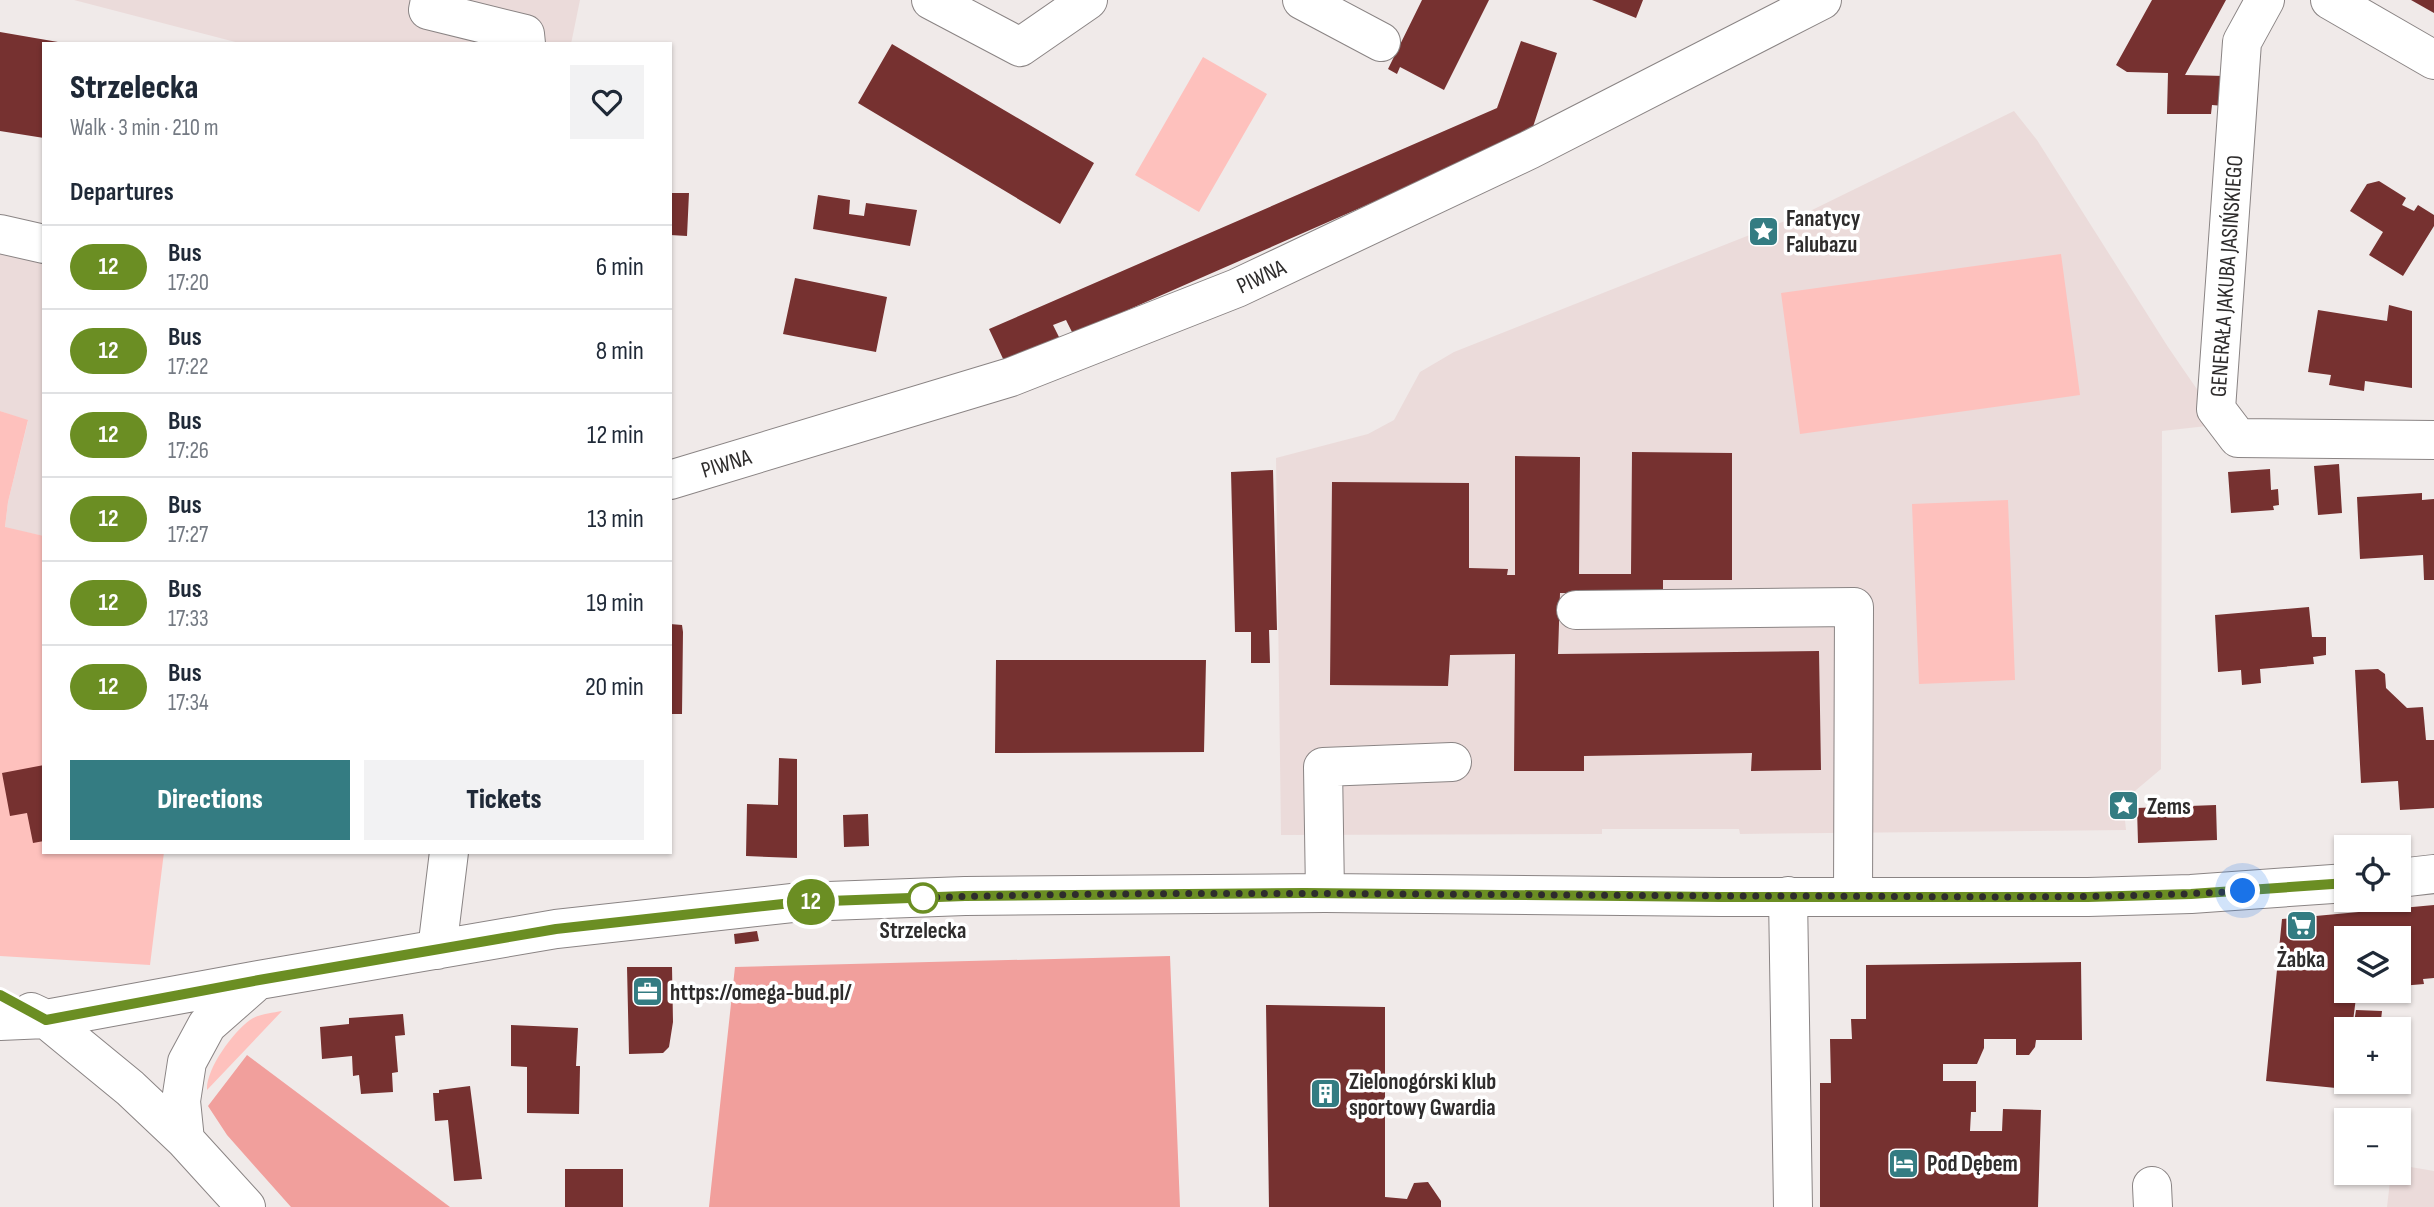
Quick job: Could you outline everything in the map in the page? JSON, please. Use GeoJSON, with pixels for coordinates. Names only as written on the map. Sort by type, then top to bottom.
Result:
{"type":"FeatureCollection","features":[{"type":"Feature","properties":{"kind":"street"},"geometry":{"type":"LineString","coordinates":[[930,0],[1020,47],[1088,0]]}},
{"type":"Feature","properties":{"kind":"street"},"geometry":{"type":"LineString","coordinates":[[1302,0],[1381,42]]}},
{"type":"Feature","properties":{"kind":"street","name":"PIWNA"},"geometry":{"type":"LineString","coordinates":[[672,479],[1011,377],[1237,288],[1529,150],[1822,0]]}},
{"type":"Feature","properties":{"kind":"street","name":"GENERAŁA JAKUBA JASIŃSKIEGO"},"geometry":{"type":"LineString","coordinates":[[2265,0],[2242,42],[2217,409],[2238,438],[2434,440]]}},
{"type":"Feature","properties":{"kind":"street"},"geometry":{"type":"LineString","coordinates":[[2330,0],[2434,60]]}},
{"type":"Feature","properties":{"kind":"street"},"geometry":{"type":"LineString","coordinates":[[423,3],[525,34],[526,42]]}},
{"type":"Feature","properties":{"kind":"street"},"geometry":{"type":"LineString","coordinates":[[0,234],[42,244]]}},
{"type":"Feature","properties":{"kind":"street"},"geometry":{"type":"LineString","coordinates":[[1576,610],[1854,607],[1853,897]]}},
{"type":"Feature","properties":{"kind":"street"},"geometry":{"type":"LineString","coordinates":[[1325,893],[1323,766],[1452,762]]}},
{"type":"Feature","properties":{"kind":"street"},"geometry":{"type":"LineString","coordinates":[[436,950],[449,854]]}},
{"type":"Feature","properties":{"kind":"street"},"geometry":{"type":"LineString","coordinates":[[2411,877],[2434,874]]}},
{"type":"Feature","properties":{"kind":"street"},"geometry":{"type":"LineString","coordinates":[[0,1021],[46,1020],[556,929],[801,902],[965,896],[1325,893],[2088,897],[2191,894],[2334,884]]}},
{"type":"Feature","properties":{"kind":"street"},"geometry":{"type":"LineString","coordinates":[[1788,896],[1793,1207]]}},
{"type":"Feature","properties":{"kind":"street"},"geometry":{"type":"LineString","coordinates":[[185,1140],[181,1101],[187,1062],[207,1025],[259,980]]}},
{"type":"Feature","properties":{"kind":"street"},"geometry":{"type":"LineString","coordinates":[[0,995],[46,1020],[130,1088],[185,1140],[246,1207]]}},
{"type":"Feature","properties":{"kind":"shaded area"},"geometry":{"type":"Polygon","coordinates":[[[74,0],[580,0],[571,42],[235,42],[74,0]]]}},
{"type":"Feature","properties":{"kind":"shaded area"},"geometry":{"type":"Polygon","coordinates":[[[1203,57],[1267,94],[1199,212],[1135,175],[1203,57]]]}},
{"type":"Feature","properties":{"kind":"shaded area"},"geometry":{"type":"Polygon","coordinates":[[[2014,111],[2037,140],[2205,401],[2207,426],[2162,431],[2161,769],[2123,801],[2126,830],[1740,834],[1739,829],[1602,829],[1602,834],[1281,835],[1276,458],[1368,434],[1394,420],[1420,372],[1454,352],[1810,211],[2014,111]]]}},
{"type":"Feature","properties":{"kind":"shaded area"},"geometry":{"type":"Polygon","coordinates":[[[0,234],[42,244],[42,536],[5,528],[8,502],[28,421],[0,411],[0,234]]]}},
{"type":"Feature","properties":{"kind":"shaded area"},"geometry":{"type":"Polygon","coordinates":[[[2061,254],[2080,395],[1800,434],[1781,293],[2061,254]]]}},
{"type":"Feature","properties":{"kind":"shaded area"},"geometry":{"type":"Polygon","coordinates":[[[0,411],[28,420],[8,502],[5,527],[42,536],[42,854],[164,854],[150,965],[0,956],[0,411]]]}},
{"type":"Feature","properties":{"kind":"shaded area"},"geometry":{"type":"Polygon","coordinates":[[[2008,500],[2015,680],[1919,684],[1912,504],[2008,500]]]}},
{"type":"Feature","properties":{"kind":"shaded area"},"geometry":{"type":"Polygon","coordinates":[[[1170,956],[1180,1207],[709,1207],[735,967],[1170,956]]]}},
{"type":"Feature","properties":{"kind":"shaded area"},"geometry":{"type":"Polygon","coordinates":[[[282,1011],[207,1090],[216,1062],[236,1033],[253,1018],[282,1011]]]}},
{"type":"Feature","properties":{"kind":"shaded area"},"geometry":{"type":"Polygon","coordinates":[[[247,1055],[450,1207],[291,1207],[227,1135],[208,1106],[247,1055]]]}},
{"type":"Feature","properties":{"kind":"shaded area"},"geometry":{"type":"Polygon","coordinates":[[[2411,1167],[2434,1171],[2434,1207],[2387,1207],[2390,1185],[2411,1185],[2411,1167]]]}},
{"type":"Feature","properties":{"kind":"building"},"geometry":{"type":"Polygon","coordinates":[[[1422,0],[1489,0],[1444,90],[1400,67],[1397,74],[1388,69],[1422,0]]]}},
{"type":"Feature","properties":{"kind":"building"},"geometry":{"type":"Polygon","coordinates":[[[1592,0],[1643,0],[1636,18],[1592,0]]]}},
{"type":"Feature","properties":{"kind":"building"},"geometry":{"type":"Polygon","coordinates":[[[2152,0],[2226,0],[2185,75],[2225,76],[2224,106],[2212,105],[2211,114],[2167,114],[2168,73],[2127,72],[2116,65],[2152,0]]]}},
{"type":"Feature","properties":{"kind":"building"},"geometry":{"type":"Polygon","coordinates":[[[2411,0],[2434,0],[2434,13],[2411,0]]]}},
{"type":"Feature","properties":{"kind":"building"},"geometry":{"type":"Polygon","coordinates":[[[0,32],[58,42],[42,42],[42,138],[0,131],[0,32]]]}},
{"type":"Feature","properties":{"kind":"building"},"geometry":{"type":"Polygon","coordinates":[[[1521,41],[1557,53],[1531,133],[1073,334],[1066,320],[1053,325],[1060,339],[1005,363],[989,329],[1497,108],[1521,41]]]}},
{"type":"Feature","properties":{"kind":"building"},"geometry":{"type":"Polygon","coordinates":[[[892,44],[1094,163],[1060,224],[858,103],[892,44]]]}},
{"type":"Feature","properties":{"kind":"building"},"geometry":{"type":"Polygon","coordinates":[[[2379,181],[2406,198],[2402,205],[2414,211],[2418,205],[2434,215],[2434,226],[2403,276],[2369,255],[2383,232],[2350,211],[2367,184],[2379,181]]]}},
{"type":"Feature","properties":{"kind":"building"},"geometry":{"type":"Polygon","coordinates":[[[672,193],[689,193],[687,236],[672,235],[672,193]]]}},
{"type":"Feature","properties":{"kind":"building"},"geometry":{"type":"Polygon","coordinates":[[[818,195],[850,200],[849,214],[864,216],[866,203],[917,210],[910,246],[813,229],[818,195]]]}},
{"type":"Feature","properties":{"kind":"building"},"geometry":{"type":"Polygon","coordinates":[[[795,278],[887,297],[876,352],[783,334],[795,278]]]}},
{"type":"Feature","properties":{"kind":"building"},"geometry":{"type":"Polygon","coordinates":[[[2389,305],[2412,311],[2412,388],[2365,381],[2364,391],[2329,385],[2331,375],[2308,372],[2318,310],[2387,321],[2389,305]]]}},
{"type":"Feature","properties":{"kind":"building"},"geometry":{"type":"Polygon","coordinates":[[[1632,452],[1732,453],[1732,580],[1663,580],[1663,593],[1560,593],[1558,654],[1819,651],[1821,770],[1751,771],[1752,753],[1584,756],[1584,771],[1514,771],[1515,654],[1450,655],[1448,686],[1330,685],[1332,482],[1469,483],[1469,568],[1508,569],[1507,575],[1515,575],[1515,456],[1580,457],[1579,574],[1631,574],[1632,452]]]}},
{"type":"Feature","properties":{"kind":"building"},"geometry":{"type":"Polygon","coordinates":[[[2339,464],[2342,513],[2318,515],[2314,466],[2339,464]]]}},
{"type":"Feature","properties":{"kind":"building"},"geometry":{"type":"Polygon","coordinates":[[[2270,469],[2271,490],[2278,489],[2279,505],[2273,506],[2274,510],[2231,513],[2228,472],[2270,469]]]}},
{"type":"Feature","properties":{"kind":"building"},"geometry":{"type":"Polygon","coordinates":[[[1273,470],[1277,630],[1269,630],[1270,663],[1251,663],[1251,632],[1235,632],[1231,472],[1273,470]]]}},
{"type":"Feature","properties":{"kind":"building"},"geometry":{"type":"Polygon","coordinates":[[[2422,493],[2422,500],[2434,499],[2434,580],[2424,580],[2423,555],[2360,559],[2357,497],[2422,493]]]}},
{"type":"Feature","properties":{"kind":"building"},"geometry":{"type":"Polygon","coordinates":[[[2309,607],[2312,637],[2326,637],[2326,655],[2313,657],[2314,664],[2260,669],[2261,683],[2242,685],[2241,670],[2218,672],[2215,615],[2309,607]]]}},
{"type":"Feature","properties":{"kind":"building"},"geometry":{"type":"Polygon","coordinates":[[[672,624],[682,625],[683,632],[682,714],[672,714],[672,624]]]}},
{"type":"Feature","properties":{"kind":"building"},"geometry":{"type":"Polygon","coordinates":[[[996,660],[1206,660],[1204,752],[995,753],[996,660]]]}},
{"type":"Feature","properties":{"kind":"building"},"geometry":{"type":"Polygon","coordinates":[[[2378,669],[2385,674],[2386,688],[2407,708],[2423,707],[2426,740],[2434,740],[2434,808],[2400,810],[2398,781],[2361,783],[2355,670],[2378,669]]]}},
{"type":"Feature","properties":{"kind":"building"},"geometry":{"type":"Polygon","coordinates":[[[779,758],[797,759],[797,858],[746,856],[747,804],[778,805],[779,758]]]}},
{"type":"Feature","properties":{"kind":"building"},"geometry":{"type":"Polygon","coordinates":[[[42,765],[42,841],[33,843],[27,813],[10,816],[2,773],[42,765]]]}},
{"type":"Feature","properties":{"kind":"building"},"geometry":{"type":"Polygon","coordinates":[[[2216,805],[2217,840],[2138,843],[2137,808],[2216,805]]]}},
{"type":"Feature","properties":{"kind":"building"},"geometry":{"type":"Polygon","coordinates":[[[868,814],[869,846],[844,847],[843,815],[868,814]]]}},
{"type":"Feature","properties":{"kind":"building"},"geometry":{"type":"Polygon","coordinates":[[[2434,905],[2434,978],[2423,979],[2424,984],[2411,985],[2411,926],[2334,926],[2334,1003],[2355,1003],[2354,1017],[2334,1017],[2334,1088],[2266,1081],[2282,919],[2358,912],[2411,912],[2411,907],[2434,905]]]}},
{"type":"Feature","properties":{"kind":"building"},"geometry":{"type":"Polygon","coordinates":[[[757,931],[759,941],[735,944],[734,934],[757,931]]]}},
{"type":"Feature","properties":{"kind":"building"},"geometry":{"type":"Polygon","coordinates":[[[2081,962],[2082,1040],[2036,1040],[2029,1055],[2016,1055],[2016,1039],[1984,1039],[1984,1048],[1977,1064],[1943,1064],[1943,1081],[1976,1081],[1976,1112],[1971,1112],[1970,1131],[2002,1131],[2003,1109],[2041,1110],[2038,1207],[1820,1207],[1820,1083],[1831,1083],[1830,1039],[1852,1039],[1851,1019],[1866,1019],[1866,965],[2081,962]]]}},
{"type":"Feature","properties":{"kind":"building"},"geometry":{"type":"Polygon","coordinates":[[[627,967],[672,967],[673,1022],[669,1047],[663,1053],[629,1054],[627,967]]]}},
{"type":"Feature","properties":{"kind":"building","name":"Zielonogórski klub sportowy Gwardia"},"geometry":{"type":"Polygon","coordinates":[[[1266,1005],[1385,1007],[1385,1197],[1407,1199],[1414,1183],[1428,1182],[1441,1201],[1441,1207],[1269,1207],[1266,1005]]]}},
{"type":"Feature","properties":{"kind":"building"},"geometry":{"type":"Polygon","coordinates":[[[2356,1010],[2382,1011],[2381,1017],[2355,1017],[2356,1010]]]}},
{"type":"Feature","properties":{"kind":"building"},"geometry":{"type":"Polygon","coordinates":[[[403,1014],[405,1035],[395,1036],[398,1072],[392,1073],[393,1092],[361,1094],[359,1075],[353,1076],[352,1056],[322,1059],[320,1027],[349,1024],[349,1018],[403,1014]]]}},
{"type":"Feature","properties":{"kind":"building"},"geometry":{"type":"Polygon","coordinates":[[[511,1025],[578,1028],[576,1066],[580,1066],[579,1114],[527,1113],[527,1067],[511,1066],[511,1025]]]}},
{"type":"Feature","properties":{"kind":"building"},"geometry":{"type":"Polygon","coordinates":[[[470,1086],[482,1179],[454,1181],[448,1120],[435,1121],[433,1093],[470,1086]]]}},
{"type":"Feature","properties":{"kind":"building"},"geometry":{"type":"Polygon","coordinates":[[[565,1169],[623,1169],[623,1207],[565,1207],[565,1169]]]}},
{"type":"Feature","properties":{"kind":"bus line","name":"12"},"geometry":{"type":"LineString","coordinates":[[0,995],[46,1020],[556,929],[801,902],[965,896],[1305,893],[2088,897],[2191,894],[2334,884]]}},
{"type":"Feature","properties":{"kind":"place","name":"Fanatycy Falubazu"},"geometry":{"type":"Point","coordinates":[1763,231]}},
{"type":"Feature","properties":{"kind":"place","name":"Zems"},"geometry":{"type":"Point","coordinates":[2124,806]}},
{"type":"Feature","properties":{"kind":"place","name":"Strzelecka"},"geometry":{"type":"Point","coordinates":[923,898]}},
{"type":"Feature","properties":{"kind":"place","name":"Żabka"},"geometry":{"type":"Point","coordinates":[2301,925]}},
{"type":"Feature","properties":{"kind":"place","name":"https://omega-bud.pl/"},"geometry":{"type":"Point","coordinates":[647,992]}},
{"type":"Feature","properties":{"kind":"place","name":"Zielonogórski klub sportowy Gwardia"},"geometry":{"type":"Point","coordinates":[1326,1094]}},
{"type":"Feature","properties":{"kind":"place","name":"Pod Dębem"},"geometry":{"type":"Point","coordinates":[1904,1163]}},
{"type":"Feature","properties":{"kind":"route"},"geometry":{"type":"LineString","coordinates":[[923,898],[911,898],[1305,893],[2088,897],[2243,891]]}}]}
